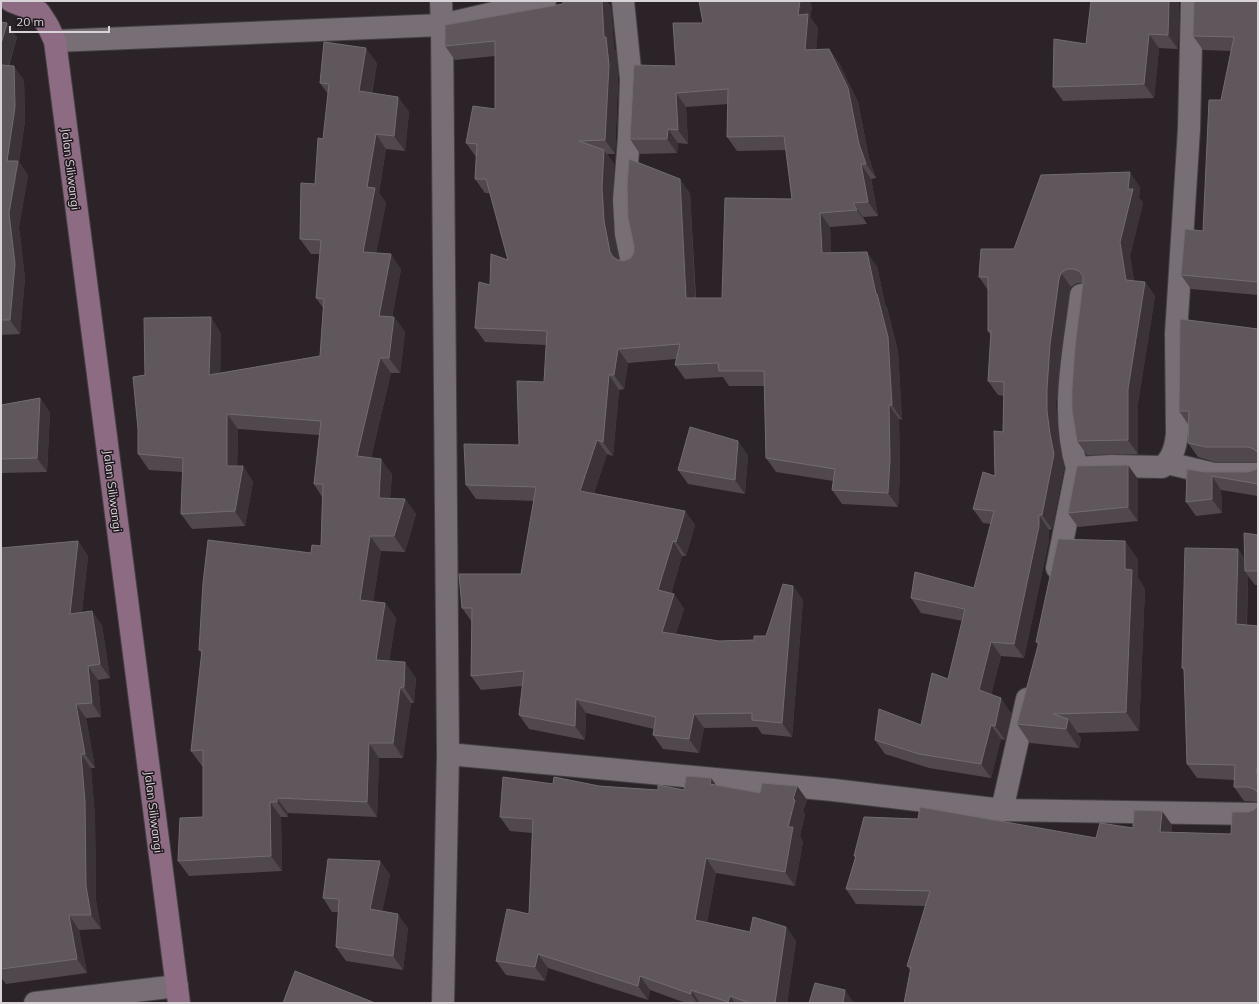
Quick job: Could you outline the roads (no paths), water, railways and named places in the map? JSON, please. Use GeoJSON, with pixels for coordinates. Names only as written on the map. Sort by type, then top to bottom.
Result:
{"type":"FeatureCollection","features":[{"type":"Feature","properties":{"kind":"main road","name":"Jalan Siliwangi"},"geometry":{"type":"LineString","coordinates":[[11,1],[39,6],[54,41],[178,994]]}},
{"type":"Feature","properties":{"kind":"street"},"geometry":{"type":"LineString","coordinates":[[440,1],[442,25],[448,754],[443,1003]]}},
{"type":"Feature","properties":{"kind":"street"},"geometry":{"type":"LineString","coordinates":[[54,41],[442,25],[545,1]]}},
{"type":"Feature","properties":{"kind":"street"},"geometry":{"type":"LineString","coordinates":[[624,1],[631,79],[630,138],[624,200],[626,234],[632,263]]}},
{"type":"Feature","properties":{"kind":"street"},"geometry":{"type":"LineString","coordinates":[[1077,468],[1111,466],[1162,467],[1167,463],[1172,455],[1176,441],[1176,334],[1189,130],[1192,1]]}},
{"type":"Feature","properties":{"kind":"street"},"geometry":{"type":"LineString","coordinates":[[1052,589],[1077,468],[1073,456],[1070,433],[1069,392],[1080,295]]}},
{"type":"Feature","properties":{"kind":"street"},"geometry":{"type":"LineString","coordinates":[[1167,463],[1214,474],[1258,474]]}},
{"type":"Feature","properties":{"kind":"street"},"geometry":{"type":"LineString","coordinates":[[1002,810],[1032,680]]}},
{"type":"Feature","properties":{"kind":"street"},"geometry":{"type":"LineString","coordinates":[[448,754],[833,790],[1002,810],[1258,814]]}},
{"type":"Feature","properties":{"kind":"street"},"geometry":{"type":"LineString","coordinates":[[35,1003],[178,994]]}}]}
